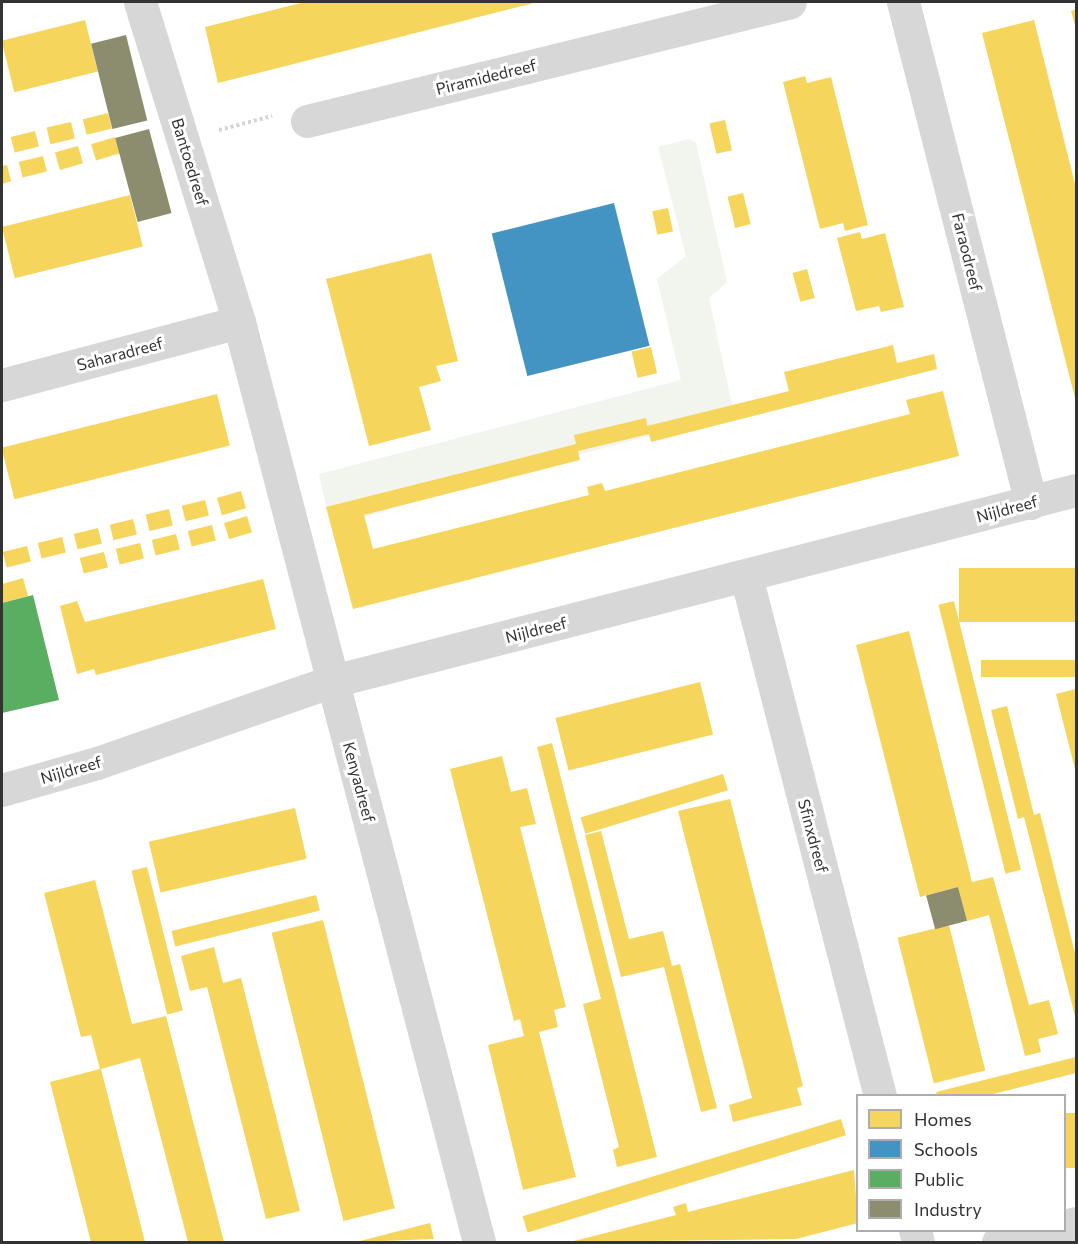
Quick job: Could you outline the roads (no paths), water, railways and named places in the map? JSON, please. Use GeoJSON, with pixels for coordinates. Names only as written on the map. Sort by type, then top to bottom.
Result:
{"type":"FeatureCollection","features":[{"type":"Feature","properties":{"kind":"street","name":"Bantoedreef"},"geometry":{"type":"LineString","coordinates":[[140,2],[239,322]]}},
{"type":"Feature","properties":{"kind":"street","name":"Piramidedreef"},"geometry":{"type":"LineString","coordinates":[[307,121],[790,2]]}},
{"type":"Feature","properties":{"kind":"street","name":"Faraodreef"},"geometry":{"type":"LineString","coordinates":[[903,2],[1031,503]]}},
{"type":"Feature","properties":{"kind":"street","name":"Saharadreef"},"geometry":{"type":"LineString","coordinates":[[2,385],[239,322]]}},
{"type":"Feature","properties":{"kind":"street","name":"Kenyadreef"},"geometry":{"type":"LineString","coordinates":[[239,322],[479,1242]]}},
{"type":"Feature","properties":{"kind":"street","name":"Nijldreef"},"geometry":{"type":"LineString","coordinates":[[2,790],[97,763],[333,681],[1077,490]]}},
{"type":"Feature","properties":{"kind":"street","name":"Sfinxdreef"},"geometry":{"type":"LineString","coordinates":[[746,576],[880,1094]]}},
{"type":"Feature","properties":{"kind":"street"},"geometry":{"type":"LineString","coordinates":[[998,1242],[1038,1232]]}}]}
